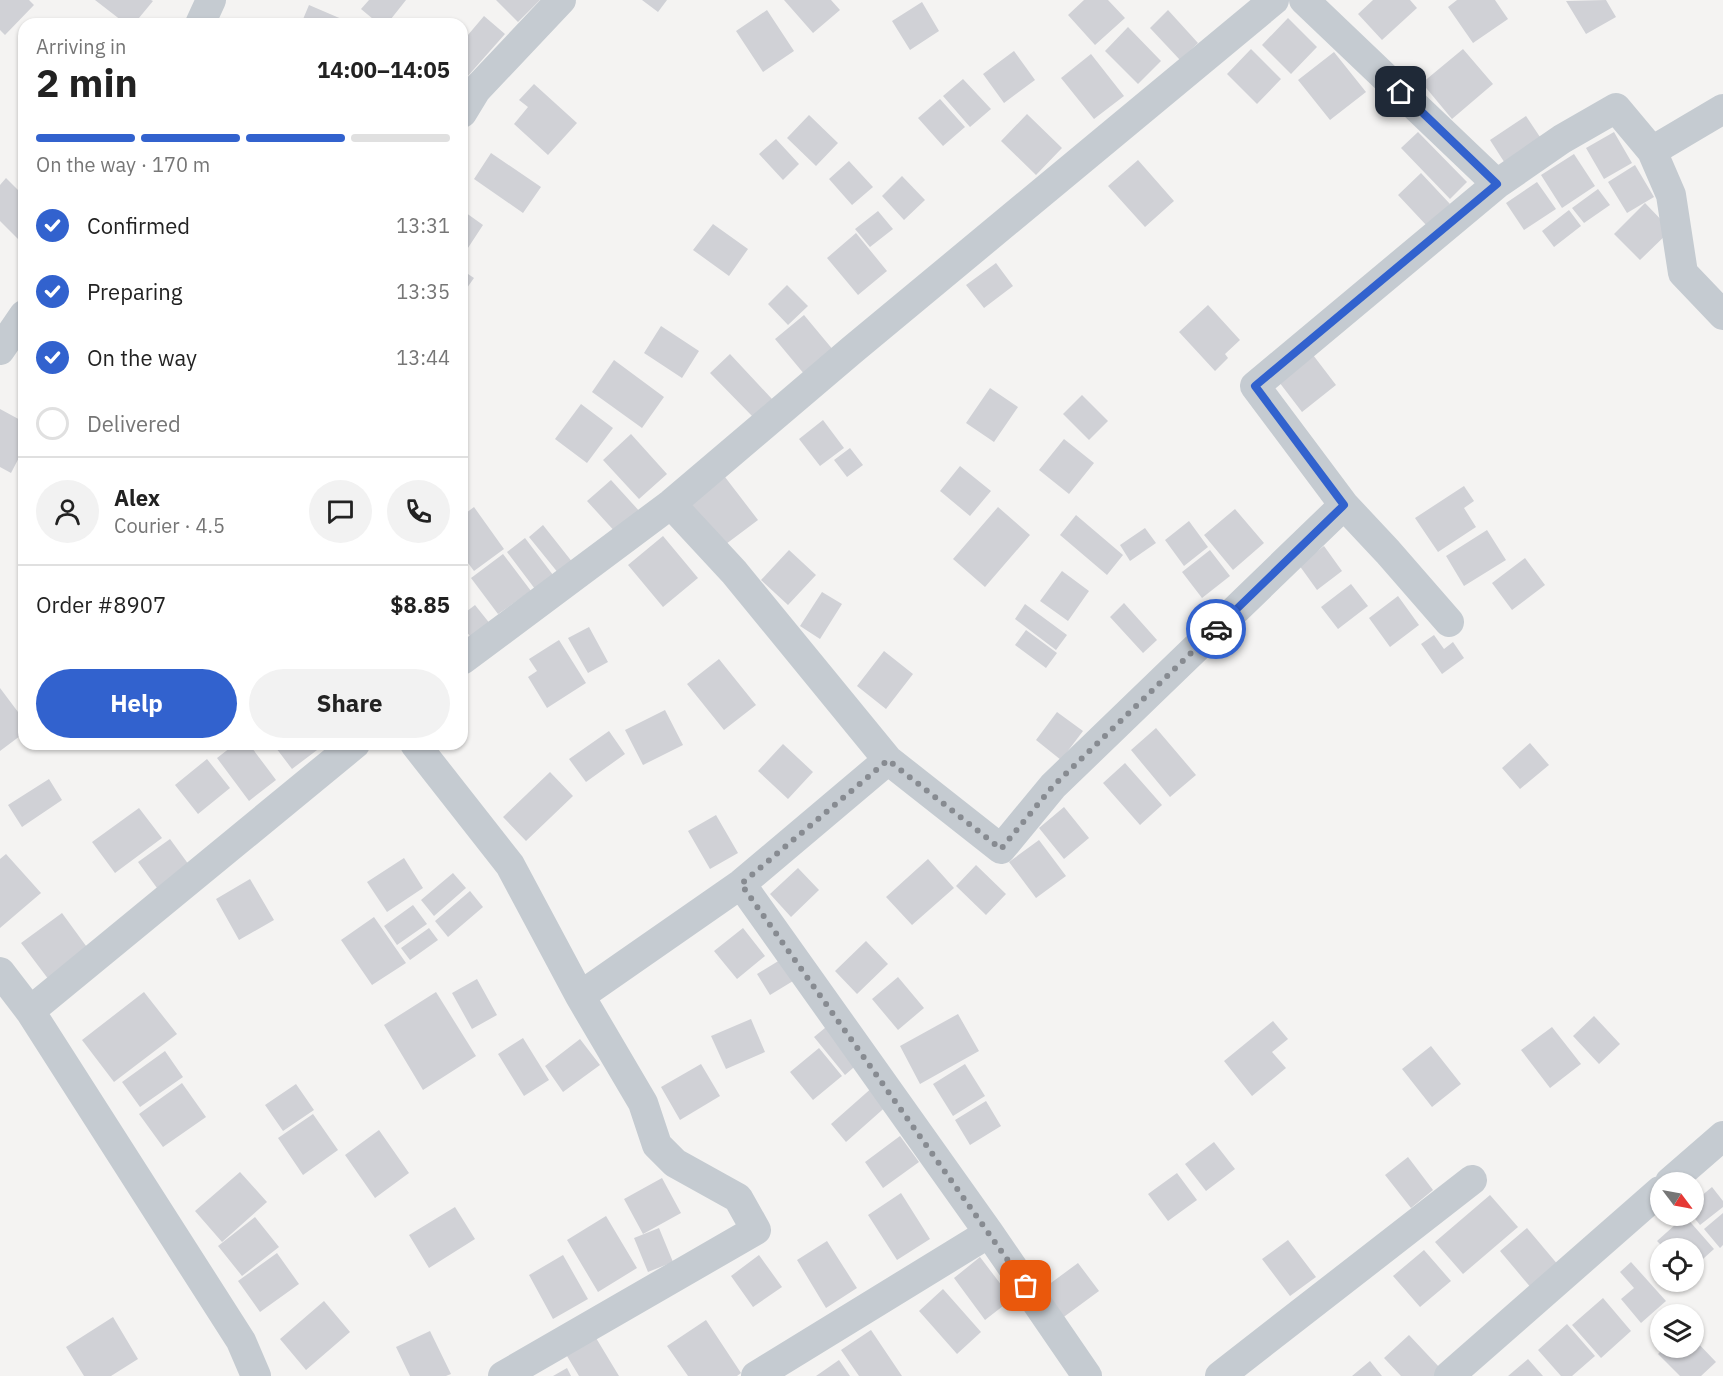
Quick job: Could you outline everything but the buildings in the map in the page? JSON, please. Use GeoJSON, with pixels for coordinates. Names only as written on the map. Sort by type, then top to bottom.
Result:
{"type":"FeatureCollection","features":[{"type":"Feature","properties":{"kind":"street"},"geometry":{"type":"LineString","coordinates":[[203,18],[212,0]]}},
{"type":"Feature","properties":{"kind":"street"},"geometry":{"type":"LineString","coordinates":[[468,103],[476,90],[561,0]]}},
{"type":"Feature","properties":{"kind":"street"},"geometry":{"type":"LineString","coordinates":[[468,656],[671,504],[870,335],[1274,0]]}},
{"type":"Feature","properties":{"kind":"street"},"geometry":{"type":"LineString","coordinates":[[1304,0],[1497,184]]}},
{"type":"Feature","properties":{"kind":"street"},"geometry":{"type":"LineString","coordinates":[[1449,622],[1389,552],[1344,505],[1255,386],[1497,184],[1562,140],[1616,108],[1652,151],[1671,195],[1683,273],[1723,315]]}},
{"type":"Feature","properties":{"kind":"street"},"geometry":{"type":"LineString","coordinates":[[1652,151],[1723,109]]}},
{"type":"Feature","properties":{"kind":"street"},"geometry":{"type":"LineString","coordinates":[[671,504],[734,572],[888,760],[1001,849],[1053,786],[1344,505]]}},
{"type":"Feature","properties":{"kind":"street"},"geometry":{"type":"LineString","coordinates":[[30,1011],[348,750]]}},
{"type":"Feature","properties":{"kind":"street"},"geometry":{"type":"LineString","coordinates":[[420,750],[510,865],[580,996],[643,1103],[657,1144],[675,1163],[738,1198],[756,1230],[502,1376]]}},
{"type":"Feature","properties":{"kind":"street"},"geometry":{"type":"LineString","coordinates":[[580,996],[741,884],[888,760]]}},
{"type":"Feature","properties":{"kind":"street"},"geometry":{"type":"LineString","coordinates":[[741,884],[1087,1376]]}},
{"type":"Feature","properties":{"kind":"street"},"geometry":{"type":"LineString","coordinates":[[0,972],[30,1011],[241,1341],[256,1376]]}},
{"type":"Feature","properties":{"kind":"street"},"geometry":{"type":"LineString","coordinates":[[1682,1172],[1723,1136]]}},
{"type":"Feature","properties":{"kind":"street"},"geometry":{"type":"LineString","coordinates":[[1220,1376],[1472,1180]]}},
{"type":"Feature","properties":{"kind":"street"},"geometry":{"type":"LineString","coordinates":[[1449,1376],[1650,1200]]}},
{"type":"Feature","properties":{"kind":"street"},"geometry":{"type":"LineString","coordinates":[[756,1376],[988,1233]]}},
{"type":"Feature","properties":{"kind":"way so far"},"geometry":{"type":"LineString","coordinates":[[1026,1286],[741,884],[888,760],[1001,849],[1053,786],[1216,629]]}},
{"type":"Feature","properties":{"kind":"route"},"geometry":{"type":"LineString","coordinates":[[1216,629],[1344,505],[1255,386],[1497,184],[1401,92]]}}]}
